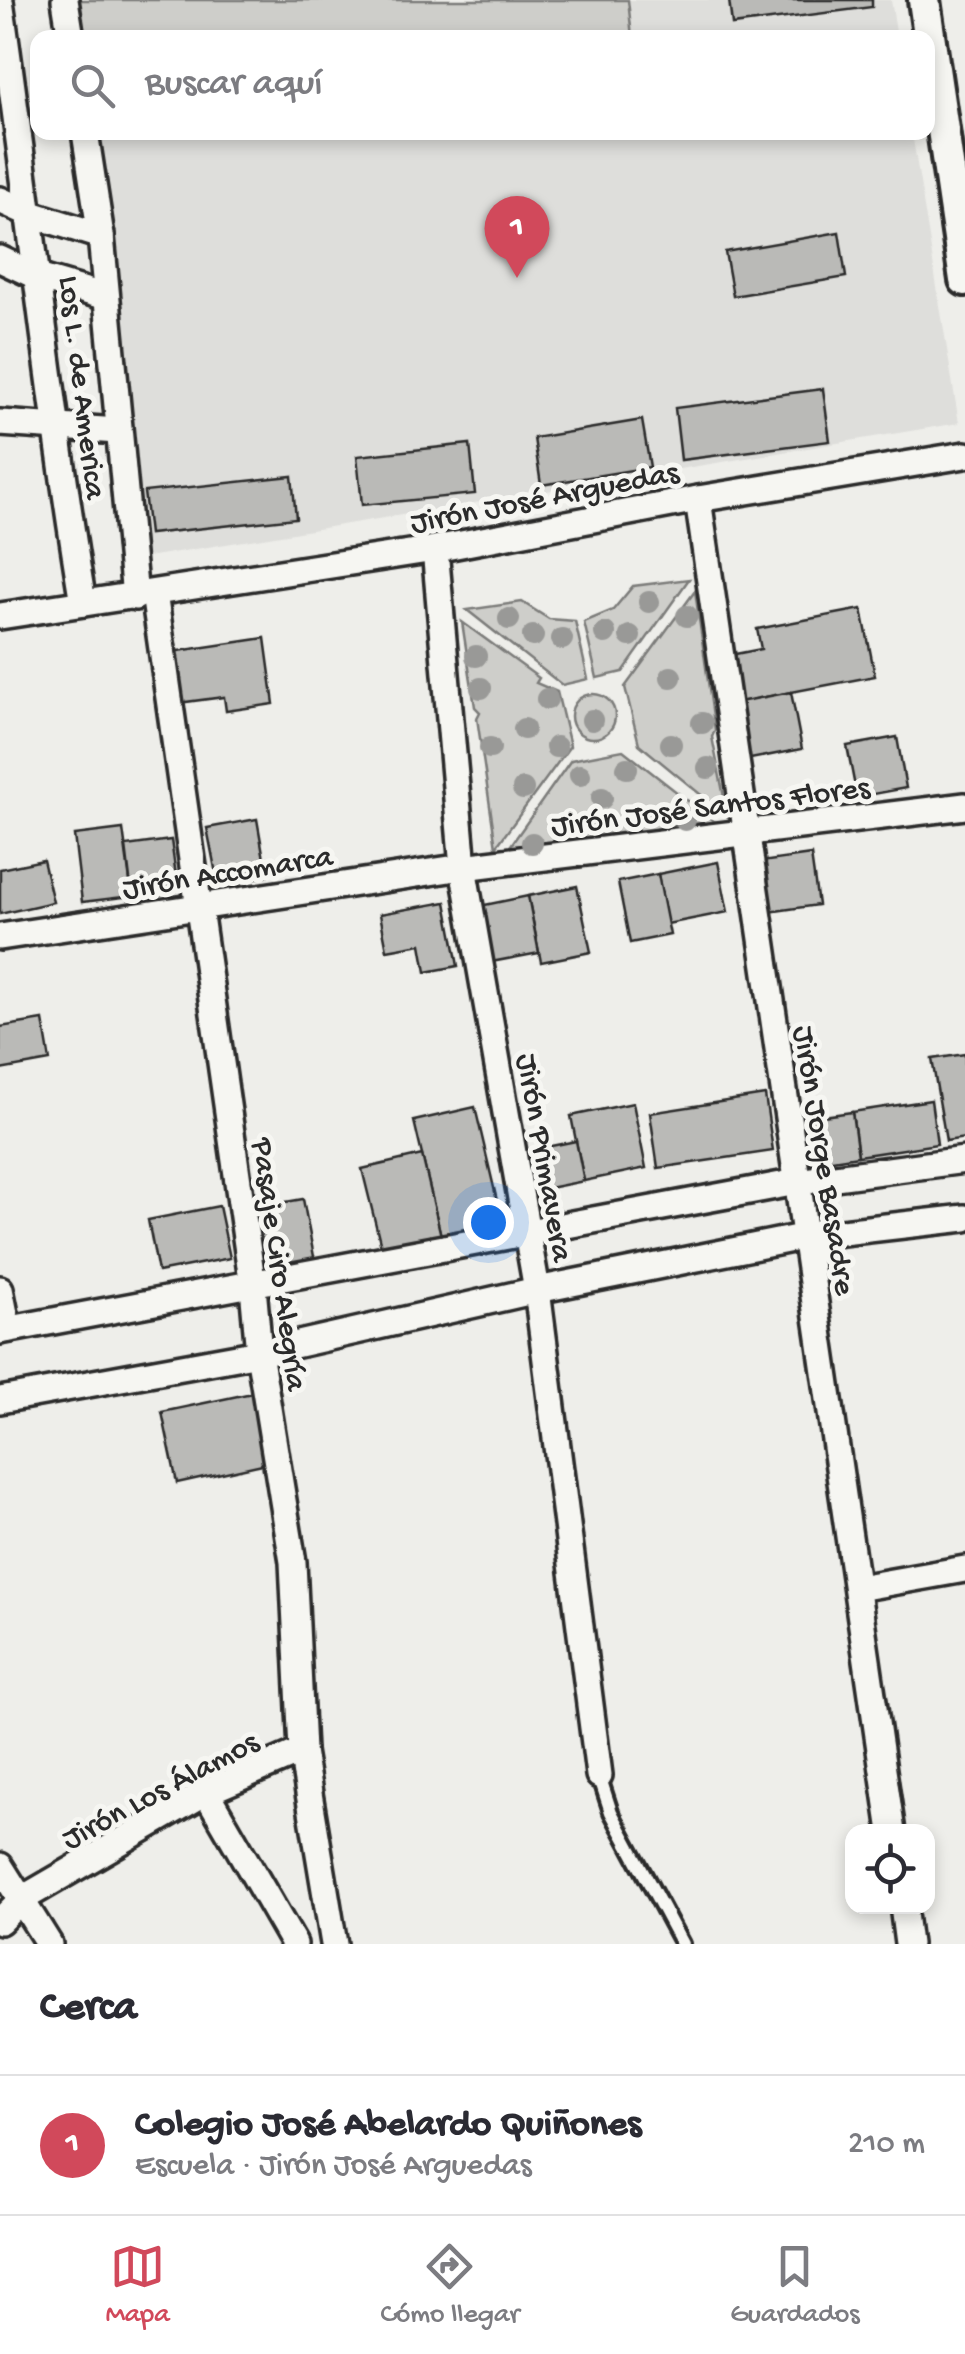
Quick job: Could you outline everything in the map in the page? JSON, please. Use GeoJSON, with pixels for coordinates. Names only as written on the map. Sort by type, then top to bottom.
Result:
{"type":"FeatureCollection","features":[{"type":"Feature","properties":{"kind":"street"},"geometry":{"type":"LineString","coordinates":[[65,0],[69,30]]}},
{"type":"Feature","properties":{"kind":"street"},"geometry":{"type":"LineString","coordinates":[[924,0],[928,30]]}},
{"type":"Feature","properties":{"kind":"street","name":"Los L. de America"},"geometry":{"type":"LineString","coordinates":[[0,2],[38,277],[54,430],[82,603]]}},
{"type":"Feature","properties":{"kind":"street"},"geometry":{"type":"LineString","coordinates":[[935,75],[965,280]]}},
{"type":"Feature","properties":{"kind":"street","name":"Los L. de America"},"geometry":{"type":"LineString","coordinates":[[86,140],[101,236],[118,432],[144,595]]}},
{"type":"Feature","properties":{"kind":"street"},"geometry":{"type":"LineString","coordinates":[[0,200],[30,214],[101,236]]}},
{"type":"Feature","properties":{"kind":"street"},"geometry":{"type":"LineString","coordinates":[[0,259],[38,277],[106,297]]}},
{"type":"Feature","properties":{"kind":"street"},"geometry":{"type":"LineString","coordinates":[[0,423],[118,432]]}},
{"type":"Feature","properties":{"kind":"street","name":"Jirón José Arguedas"},"geometry":{"type":"LineString","coordinates":[[0,616],[435,549],[965,454]]}},
{"type":"Feature","properties":{"kind":"street","name":"Jirón Jorge Basadre"},"geometry":{"type":"LineString","coordinates":[[698,499],[743,831],[807,1236],[891,1824]]}},
{"type":"Feature","properties":{"kind":"street","name":"Jirón Primavera"},"geometry":{"type":"LineString","coordinates":[[435,549],[463,867],[537,1290],[599,1775]]}},
{"type":"Feature","properties":{"kind":"street","name":"Pasaje Ciro Alegría"},"geometry":{"type":"LineString","coordinates":[[144,595],[200,907],[253,1287],[258,1353],[294,1562],[302,1751],[334,1944]]}},
{"type":"Feature","properties":{"kind":"street","name":"Jirón José Santos Flores"},"geometry":{"type":"LineString","coordinates":[[463,867],[965,806]]}},
{"type":"Feature","properties":{"kind":"street","name":"Jirón Accomarca"},"geometry":{"type":"LineString","coordinates":[[0,938],[463,867]]}},
{"type":"Feature","properties":{"kind":"street"},"geometry":{"type":"LineString","coordinates":[[0,1288],[4,1330],[253,1287],[527,1230],[798,1182],[965,1160]]}},
{"type":"Feature","properties":{"kind":"street"},"geometry":{"type":"LineString","coordinates":[[0,1400],[258,1353],[537,1290],[807,1236],[965,1218]]}},
{"type":"Feature","properties":{"kind":"street"},"geometry":{"type":"LineString","coordinates":[[858,1588],[965,1569]]}},
{"type":"Feature","properties":{"kind":"street","name":"Jirón Los Álamos"},"geometry":{"type":"LineString","coordinates":[[0,1921],[22,1899],[206,1792],[302,1751]]}},
{"type":"Feature","properties":{"kind":"street"},"geometry":{"type":"LineString","coordinates":[[206,1792],[294,1944]]}},
{"type":"Feature","properties":{"kind":"street"},"geometry":{"type":"LineString","coordinates":[[0,1866],[49,1944]]}},
{"type":"Feature","properties":{"kind":"street"},"geometry":{"type":"LineString","coordinates":[[904,1914],[908,1944]]}},
{"type":"Feature","properties":{"kind":"lane"},"geometry":{"type":"LineString","coordinates":[[599,1775],[611,1812],[682,1944]]}},
{"type":"Feature","properties":{"kind":"shaded area"},"geometry":{"type":"Polygon","coordinates":[[[68,0],[628,0],[631,30],[73,30],[68,0]]]}},
{"type":"Feature","properties":{"kind":"shaded area"},"geometry":{"type":"Polygon","coordinates":[[[628,0],[891,0],[896,30],[631,30],[628,0]]]}},
{"type":"Feature","properties":{"kind":"shaded area"},"geometry":{"type":"Polygon","coordinates":[[[88,140],[913,140],[959,423],[123,561],[88,140]]]}},
{"type":"Feature","properties":{"kind":"shaded area"},"geometry":{"type":"Polygon","coordinates":[[[689,579],[623,672],[597,678],[584,622],[613,610],[633,586],[689,579]]]}},
{"type":"Feature","properties":{"kind":"shaded area"},"geometry":{"type":"Polygon","coordinates":[[[695,591],[715,730],[712,737],[728,817],[639,744],[625,687],[695,591]]]}},
{"type":"Feature","properties":{"kind":"shaded area"},"geometry":{"type":"Polygon","coordinates":[[[522,602],[549,619],[575,621],[588,679],[562,685],[467,610],[522,602]]]}},
{"type":"Feature","properties":{"kind":"shaded area"},"geometry":{"type":"Polygon","coordinates":[[[462,622],[539,678],[536,683],[557,692],[570,746],[496,847],[477,718],[480,712],[475,707],[462,622]]]}},
{"type":"Feature","properties":{"kind":"shaded area"},"geometry":{"type":"Polygon","coordinates":[[[593,694],[609,700],[615,716],[609,732],[593,738],[577,732],[571,716],[577,700],[593,694]]]}},
{"type":"Feature","properties":{"kind":"shaded area"},"geometry":{"type":"Polygon","coordinates":[[[623,750],[720,826],[501,859],[571,760],[623,750]]]}},
{"type":"Feature","properties":{"kind":"building"},"geometry":{"type":"Polygon","coordinates":[[[729,0],[872,0],[872,7],[732,25],[729,0]]]}},
{"type":"Feature","properties":{"kind":"building"},"geometry":{"type":"Polygon","coordinates":[[[839,232],[846,277],[733,296],[725,252],[839,232]]]}},
{"type":"Feature","properties":{"kind":"building"},"geometry":{"type":"Polygon","coordinates":[[[823,389],[830,441],[681,460],[675,408],[823,389]]]}},
{"type":"Feature","properties":{"kind":"building"},"geometry":{"type":"Polygon","coordinates":[[[642,420],[650,467],[541,485],[534,438],[642,420]]]}},
{"type":"Feature","properties":{"kind":"building"},"geometry":{"type":"Polygon","coordinates":[[[470,444],[475,494],[362,505],[357,456],[470,444]]]}},
{"type":"Feature","properties":{"kind":"building"},"geometry":{"type":"Polygon","coordinates":[[[292,476],[296,518],[149,534],[144,492],[292,476]]]}},
{"type":"Feature","properties":{"kind":"building"},"geometry":{"type":"Polygon","coordinates":[[[862,609],[875,676],[729,704],[720,657],[761,649],[757,629],[862,609]]]}},
{"type":"Feature","properties":{"kind":"building"},"geometry":{"type":"Polygon","coordinates":[[[265,638],[274,704],[226,711],[224,697],[178,703],[171,652],[265,638]]]}},
{"type":"Feature","properties":{"kind":"building"},"geometry":{"type":"Polygon","coordinates":[[[791,692],[802,749],[740,761],[729,704],[791,692]]]}},
{"type":"Feature","properties":{"kind":"building"},"geometry":{"type":"Polygon","coordinates":[[[897,737],[906,788],[857,797],[847,746],[897,737]]]}},
{"type":"Feature","properties":{"kind":"building"},"geometry":{"type":"Polygon","coordinates":[[[257,819],[267,876],[218,884],[207,828],[257,819]]]}},
{"type":"Feature","properties":{"kind":"building"},"geometry":{"type":"Polygon","coordinates":[[[123,829],[132,896],[82,902],[74,835],[123,829]]]}},
{"type":"Feature","properties":{"kind":"building"},"geometry":{"type":"Polygon","coordinates":[[[171,840],[178,890],[132,896],[126,846],[171,840]]]}},
{"type":"Feature","properties":{"kind":"building"},"geometry":{"type":"Polygon","coordinates":[[[811,855],[818,905],[761,913],[754,863],[811,855]]]}},
{"type":"Feature","properties":{"kind":"building"},"geometry":{"type":"Polygon","coordinates":[[[43,860],[53,902],[0,914],[0,869],[43,860]]]}},
{"type":"Feature","properties":{"kind":"building"},"geometry":{"type":"Polygon","coordinates":[[[718,862],[728,912],[667,924],[658,874],[718,862]]]}},
{"type":"Feature","properties":{"kind":"building"},"geometry":{"type":"Polygon","coordinates":[[[658,874],[670,935],[630,943],[618,882],[658,874]]]}},
{"type":"Feature","properties":{"kind":"building"},"geometry":{"type":"Polygon","coordinates":[[[577,886],[591,952],[541,962],[528,896],[577,886]]]}},
{"type":"Feature","properties":{"kind":"building"},"geometry":{"type":"Polygon","coordinates":[[[528,896],[539,953],[486,963],[475,907],[528,896]]]}},
{"type":"Feature","properties":{"kind":"building"},"geometry":{"type":"Polygon","coordinates":[[[446,902],[458,966],[426,972],[421,944],[387,950],[380,914],[446,902]]]}},
{"type":"Feature","properties":{"kind":"building"},"geometry":{"type":"Polygon","coordinates":[[[43,1020],[50,1061],[0,1070],[0,1027],[43,1020]]]}},
{"type":"Feature","properties":{"kind":"building"},"geometry":{"type":"Polygon","coordinates":[[[965,1054],[965,1138],[946,1141],[932,1059],[965,1054]]]}},
{"type":"Feature","properties":{"kind":"building"},"geometry":{"type":"Polygon","coordinates":[[[765,1095],[773,1151],[658,1168],[650,1113],[765,1095]]]}},
{"type":"Feature","properties":{"kind":"building"},"geometry":{"type":"Polygon","coordinates":[[[931,1100],[937,1144],[858,1156],[852,1112],[931,1100]]]}},
{"type":"Feature","properties":{"kind":"building"},"geometry":{"type":"Polygon","coordinates":[[[633,1103],[646,1168],[584,1181],[571,1116],[633,1103]]]}},
{"type":"Feature","properties":{"kind":"building"},"geometry":{"type":"Polygon","coordinates":[[[475,1107],[502,1222],[441,1236],[414,1121],[475,1107]]]}},
{"type":"Feature","properties":{"kind":"building"},"geometry":{"type":"Polygon","coordinates":[[[852,1112],[858,1156],[800,1165],[794,1120],[852,1112]]]}},
{"type":"Feature","properties":{"kind":"building"},"geometry":{"type":"Polygon","coordinates":[[[576,1141],[584,1181],[539,1190],[531,1150],[576,1141]]]}},
{"type":"Feature","properties":{"kind":"building"},"geometry":{"type":"Polygon","coordinates":[[[422,1155],[441,1236],[382,1250],[362,1169],[422,1155]]]}},
{"type":"Feature","properties":{"kind":"building"},"geometry":{"type":"Polygon","coordinates":[[[303,1199],[316,1267],[259,1277],[246,1209],[303,1199]]]}},
{"type":"Feature","properties":{"kind":"building"},"geometry":{"type":"Polygon","coordinates":[[[219,1206],[230,1258],[158,1272],[148,1220],[219,1206]]]}},
{"type":"Feature","properties":{"kind":"building"},"geometry":{"type":"Polygon","coordinates":[[[252,1393],[267,1463],[177,1483],[162,1412],[252,1393]]]}},
{"type":"Feature","properties":{"kind":"place","name":"Colegio José Abelardo Quiñones"},"geometry":{"type":"Point","coordinates":[517,278]}}]}
